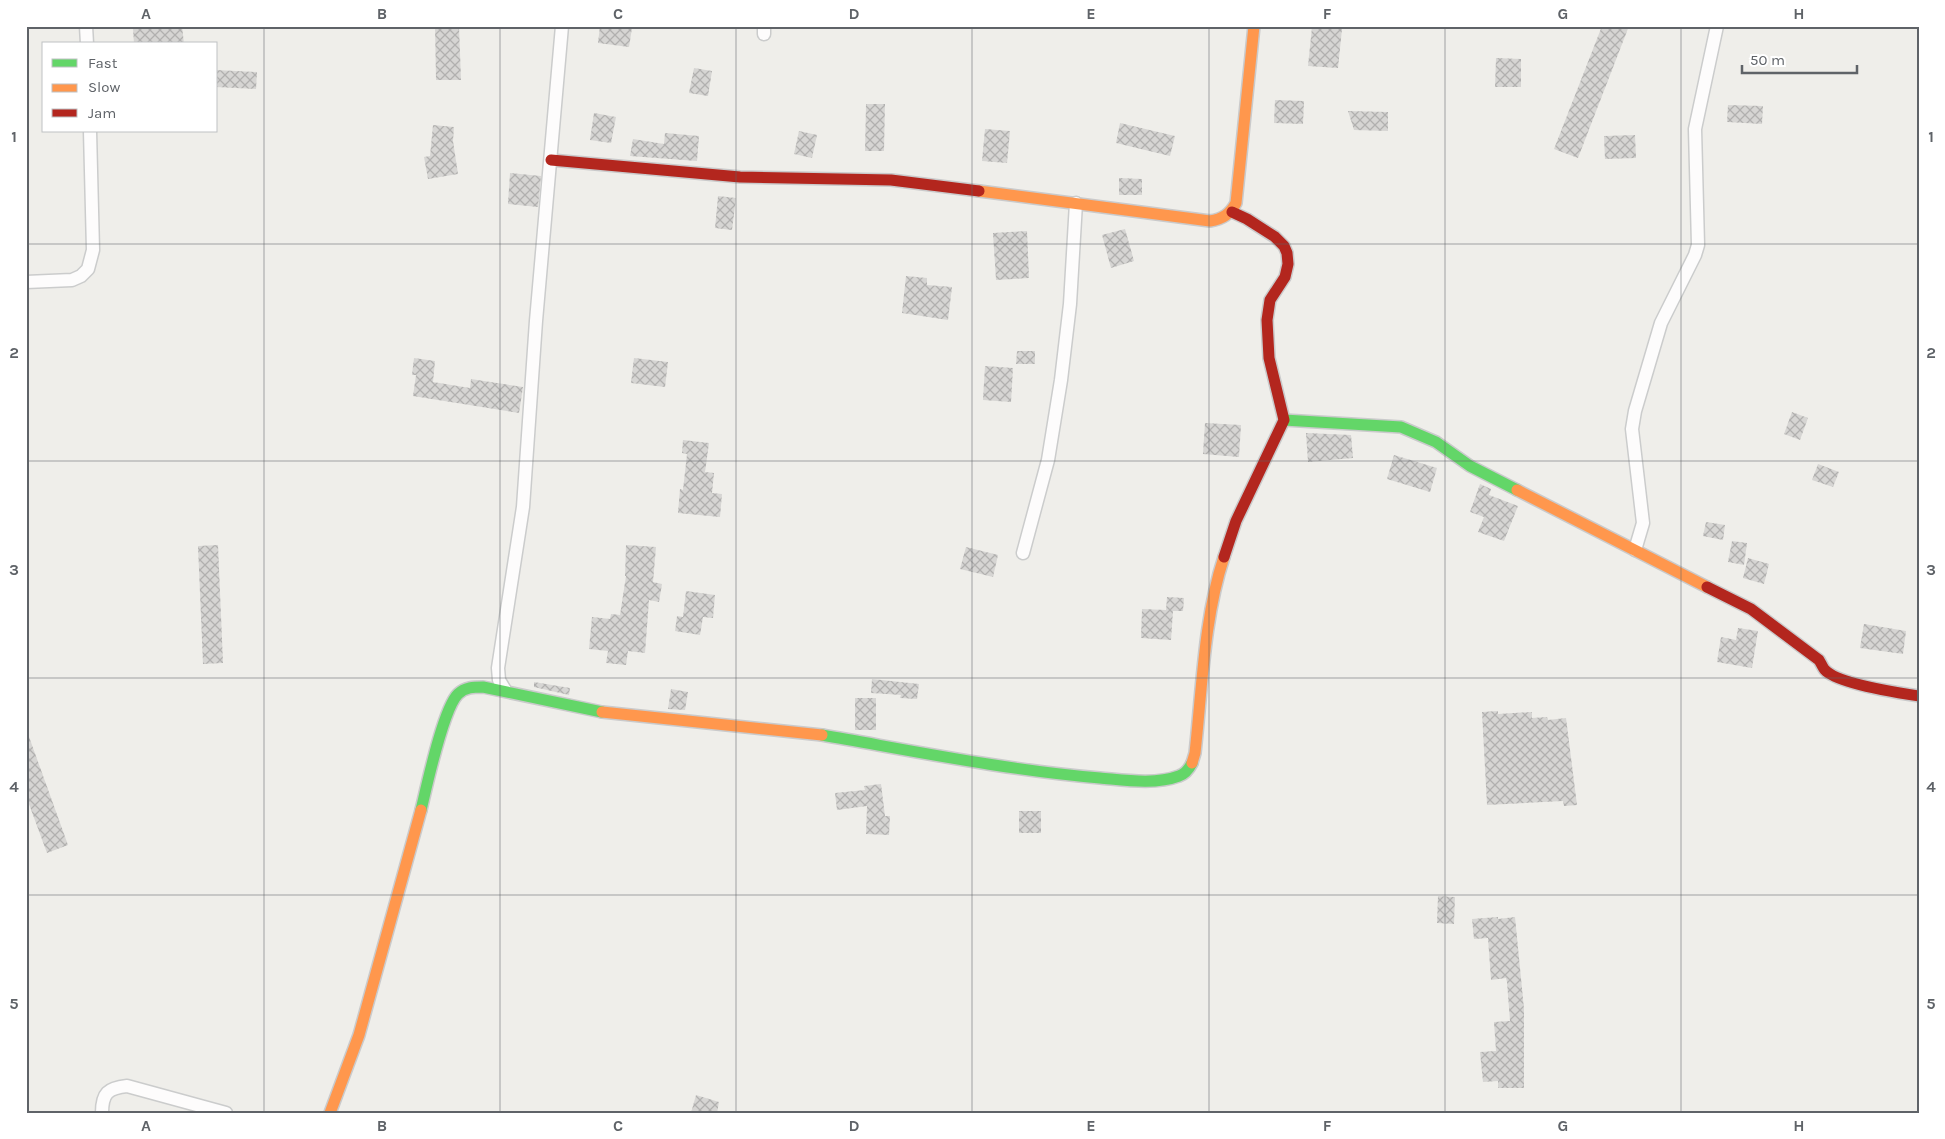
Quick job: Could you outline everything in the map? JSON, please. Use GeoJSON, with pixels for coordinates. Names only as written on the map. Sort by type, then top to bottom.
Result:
{"type":"FeatureCollection","features":[{"type":"Feature","properties":{"kind":"street"},"geometry":{"type":"LineString","coordinates":[[86,26],[87,42]]}},
{"type":"Feature","properties":{"kind":"street"},"geometry":{"type":"LineString","coordinates":[[505,690],[499,680],[498,668],[523,507],[536,321],[562,26]]}},
{"type":"Feature","properties":{"kind":"street"},"geometry":{"type":"LineString","coordinates":[[551,160],[740,177],[891,180],[1210,221],[1226,217],[1232,212],[1236,203],[1254,26]]}},
{"type":"Feature","properties":{"kind":"street"},"geometry":{"type":"LineString","coordinates":[[1635,550],[1644,524],[1632,429],[1635,411],[1662,323],[1696,255],[1698,245],[1695,129],[1717,26]]}},
{"type":"Feature","properties":{"kind":"street"},"geometry":{"type":"LineString","coordinates":[[26,282],[72,280],[81,276],[88,269],[93,250],[90,132]]}},
{"type":"Feature","properties":{"kind":"street"},"geometry":{"type":"LineString","coordinates":[[1023,553],[1048,460],[1061,380],[1070,304],[1076,203]]}},
{"type":"Feature","properties":{"kind":"street"},"geometry":{"type":"LineString","coordinates":[[330,1113],[359,1034],[448,709],[454,697],[463,689],[474,686],[505,690],[562,705],[608,714],[772,728],[1008,768],[1071,776],[1165,779],[1187,772],[1195,753],[1211,612],[1224,552],[1236,521],[1284,420],[1269,358],[1267,320],[1270,300],[1285,277],[1288,264],[1287,254],[1284,246],[1275,237],[1232,212]]}},
{"type":"Feature","properties":{"kind":"street"},"geometry":{"type":"LineString","coordinates":[[1284,420],[1401,427],[1423,435],[1470,466],[1751,609],[1819,660],[1826,671],[1845,679],[1886,690],[1919,696]]}},
{"type":"Feature","properties":{"kind":"street"},"geometry":{"type":"LineString","coordinates":[[102,1113],[102,1102],[106,1092],[115,1087],[127,1086],[226,1113]]}},
{"type":"Feature","properties":{"kind":"building"},"geometry":{"type":"Polygon","coordinates":[[[182,26],[184,42],[134,42],[133,28],[182,26]]]}},
{"type":"Feature","properties":{"kind":"building"},"geometry":{"type":"Polygon","coordinates":[[[435,26],[459,26],[461,80],[436,80],[435,26]]]}},
{"type":"Feature","properties":{"kind":"building"},"geometry":{"type":"Polygon","coordinates":[[[600,26],[632,28],[629,47],[598,43],[600,26]]]}},
{"type":"Feature","properties":{"kind":"building"},"geometry":{"type":"Polygon","coordinates":[[[1602,26],[1629,26],[1578,158],[1554,149],[1602,26]]]}},
{"type":"Feature","properties":{"kind":"building"},"geometry":{"type":"Polygon","coordinates":[[[1312,27],[1342,29],[1338,68],[1308,66],[1312,27]]]}},
{"type":"Feature","properties":{"kind":"building"},"geometry":{"type":"Polygon","coordinates":[[[1496,58],[1521,59],[1521,87],[1495,87],[1496,58]]]}},
{"type":"Feature","properties":{"kind":"building"},"geometry":{"type":"Polygon","coordinates":[[[694,68],[712,71],[708,96],[689,93],[694,68]]]}},
{"type":"Feature","properties":{"kind":"building"},"geometry":{"type":"Polygon","coordinates":[[[218,70],[257,72],[256,89],[218,87],[218,70]]]}},
{"type":"Feature","properties":{"kind":"building"},"geometry":{"type":"Polygon","coordinates":[[[1275,100],[1304,101],[1303,124],[1274,123],[1275,100]]]}},
{"type":"Feature","properties":{"kind":"building"},"geometry":{"type":"Polygon","coordinates":[[[866,104],[885,104],[884,151],[865,151],[866,104]]]}},
{"type":"Feature","properties":{"kind":"building"},"geometry":{"type":"Polygon","coordinates":[[[1728,105],[1763,106],[1762,124],[1727,122],[1728,105]]]}},
{"type":"Feature","properties":{"kind":"building"},"geometry":{"type":"Polygon","coordinates":[[[1348,111],[1388,112],[1388,131],[1354,130],[1348,111]]]}},
{"type":"Feature","properties":{"kind":"building"},"geometry":{"type":"Polygon","coordinates":[[[594,113],[616,117],[611,143],[590,140],[594,113]]]}},
{"type":"Feature","properties":{"kind":"building"},"geometry":{"type":"Polygon","coordinates":[[[1120,123],[1175,136],[1170,156],[1116,143],[1120,123]]]}},
{"type":"Feature","properties":{"kind":"building"},"geometry":{"type":"Polygon","coordinates":[[[433,125],[454,127],[453,141],[458,174],[428,179],[424,157],[430,156],[433,125]]]}},
{"type":"Feature","properties":{"kind":"building"},"geometry":{"type":"Polygon","coordinates":[[[985,129],[1010,131],[1007,163],[982,161],[985,129]]]}},
{"type":"Feature","properties":{"kind":"building"},"geometry":{"type":"Polygon","coordinates":[[[799,131],[817,135],[812,158],[794,154],[799,131]]]}},
{"type":"Feature","properties":{"kind":"building"},"geometry":{"type":"Polygon","coordinates":[[[665,133],[699,136],[697,161],[630,156],[633,139],[664,144],[665,133]]]}},
{"type":"Feature","properties":{"kind":"building"},"geometry":{"type":"Polygon","coordinates":[[[1635,135],[1636,158],[1605,159],[1604,136],[1635,135]]]}},
{"type":"Feature","properties":{"kind":"building"},"geometry":{"type":"Polygon","coordinates":[[[510,173],[541,176],[538,207],[508,204],[510,173]]]}},
{"type":"Feature","properties":{"kind":"building"},"geometry":{"type":"Polygon","coordinates":[[[1119,178],[1142,179],[1142,195],[1119,195],[1119,178]]]}},
{"type":"Feature","properties":{"kind":"building"},"geometry":{"type":"Polygon","coordinates":[[[718,196],[736,198],[732,230],[715,228],[718,196]]]}},
{"type":"Feature","properties":{"kind":"building"},"geometry":{"type":"Polygon","coordinates":[[[1125,229],[1134,261],[1111,268],[1102,235],[1125,229]]]}},
{"type":"Feature","properties":{"kind":"building"},"geometry":{"type":"Polygon","coordinates":[[[1027,231],[1029,278],[996,280],[993,233],[1027,231]]]}},
{"type":"Feature","properties":{"kind":"building"},"geometry":{"type":"Polygon","coordinates":[[[906,276],[927,278],[927,285],[952,287],[948,320],[902,313],[906,276]]]}},
{"type":"Feature","properties":{"kind":"building"},"geometry":{"type":"Polygon","coordinates":[[[1017,351],[1035,351],[1035,364],[1016,364],[1017,351]]]}},
{"type":"Feature","properties":{"kind":"building"},"geometry":{"type":"Polygon","coordinates":[[[414,358],[435,361],[433,382],[470,388],[471,379],[523,387],[519,413],[413,396],[416,375],[412,375],[414,358]]]}},
{"type":"Feature","properties":{"kind":"building"},"geometry":{"type":"Polygon","coordinates":[[[634,358],[668,362],[665,387],[631,383],[634,358]]]}},
{"type":"Feature","properties":{"kind":"building"},"geometry":{"type":"Polygon","coordinates":[[[985,366],[1013,368],[1011,402],[983,400],[985,366]]]}},
{"type":"Feature","properties":{"kind":"building"},"geometry":{"type":"Polygon","coordinates":[[[1792,412],[1808,418],[1800,440],[1784,434],[1792,412]]]}},
{"type":"Feature","properties":{"kind":"building"},"geometry":{"type":"Polygon","coordinates":[[[1205,423],[1241,425],[1239,457],[1203,454],[1205,423]]]}},
{"type":"Feature","properties":{"kind":"building"},"geometry":{"type":"Polygon","coordinates":[[[1306,433],[1351,435],[1353,458],[1308,462],[1306,433]]]}},
{"type":"Feature","properties":{"kind":"building"},"geometry":{"type":"Polygon","coordinates":[[[683,440],[709,443],[705,472],[714,473],[712,493],[722,494],[720,517],[678,513],[680,489],[683,490],[687,454],[682,453],[683,440]]]}},
{"type":"Feature","properties":{"kind":"building"},"geometry":{"type":"Polygon","coordinates":[[[1394,455],[1437,468],[1430,492],[1387,479],[1394,455]]]}},
{"type":"Feature","properties":{"kind":"building"},"geometry":{"type":"Polygon","coordinates":[[[1818,464],[1839,472],[1833,487],[1812,480],[1818,464]]]}},
{"type":"Feature","properties":{"kind":"building"},"geometry":{"type":"Polygon","coordinates":[[[1480,484],[1491,489],[1489,495],[1518,506],[1504,541],[1478,532],[1484,517],[1470,512],[1480,484]]]}},
{"type":"Feature","properties":{"kind":"building"},"geometry":{"type":"Polygon","coordinates":[[[1706,522],[1725,525],[1723,540],[1703,536],[1706,522]]]}},
{"type":"Feature","properties":{"kind":"building"},"geometry":{"type":"Polygon","coordinates":[[[1732,541],[1747,543],[1744,565],[1728,562],[1732,541]]]}},
{"type":"Feature","properties":{"kind":"building"},"geometry":{"type":"Polygon","coordinates":[[[218,545],[223,663],[203,664],[198,546],[218,545]]]}},
{"type":"Feature","properties":{"kind":"building"},"geometry":{"type":"Polygon","coordinates":[[[626,545],[656,547],[653,582],[662,584],[659,602],[649,600],[645,653],[628,651],[626,665],[606,663],[608,651],[589,649],[592,617],[610,619],[611,614],[620,615],[626,576],[626,545]]]}},
{"type":"Feature","properties":{"kind":"building"},"geometry":{"type":"Polygon","coordinates":[[[966,547],[998,555],[993,577],[960,569],[966,547]]]}},
{"type":"Feature","properties":{"kind":"building"},"geometry":{"type":"Polygon","coordinates":[[[1748,558],[1769,564],[1764,584],[1743,578],[1748,558]]]}},
{"type":"Feature","properties":{"kind":"building"},"geometry":{"type":"Polygon","coordinates":[[[686,591],[715,595],[713,618],[703,617],[700,635],[675,631],[677,616],[683,617],[686,591]]]}},
{"type":"Feature","properties":{"kind":"building"},"geometry":{"type":"Polygon","coordinates":[[[1167,597],[1184,598],[1183,611],[1173,611],[1171,640],[1141,638],[1142,609],[1166,610],[1167,597]]]}},
{"type":"Feature","properties":{"kind":"building"},"geometry":{"type":"Polygon","coordinates":[[[1864,624],[1906,631],[1903,654],[1860,648],[1864,624]]]}},
{"type":"Feature","properties":{"kind":"building"},"geometry":{"type":"Polygon","coordinates":[[[1738,628],[1758,631],[1752,668],[1717,662],[1721,637],[1736,640],[1738,628]]]}},
{"type":"Feature","properties":{"kind":"building"},"geometry":{"type":"Polygon","coordinates":[[[872,679],[919,684],[917,699],[900,698],[901,695],[871,693],[872,679]]]}},
{"type":"Feature","properties":{"kind":"building"},"geometry":{"type":"Polygon","coordinates":[[[534,682],[570,688],[569,695],[534,687],[534,682]]]}},
{"type":"Feature","properties":{"kind":"building"},"geometry":{"type":"Polygon","coordinates":[[[671,689],[688,692],[685,710],[668,709],[671,689]]]}},
{"type":"Feature","properties":{"kind":"building"},"geometry":{"type":"Polygon","coordinates":[[[855,698],[876,698],[876,730],[855,730],[855,698]]]}},
{"type":"Feature","properties":{"kind":"building"},"geometry":{"type":"Polygon","coordinates":[[[1498,711],[1498,714],[1532,712],[1532,718],[1547,717],[1548,720],[1566,718],[1577,805],[1564,806],[1563,801],[1487,805],[1482,712],[1498,711]]]}},
{"type":"Feature","properties":{"kind":"building"},"geometry":{"type":"Polygon","coordinates":[[[26,734],[28,734],[68,845],[47,853],[26,796],[26,734]]]}},
{"type":"Feature","properties":{"kind":"building"},"geometry":{"type":"Polygon","coordinates":[[[881,784],[885,816],[890,816],[889,835],[866,834],[867,806],[837,810],[835,793],[865,790],[864,786],[881,784]]]}},
{"type":"Feature","properties":{"kind":"building"},"geometry":{"type":"Polygon","coordinates":[[[1019,811],[1041,811],[1041,833],[1019,833],[1019,811]]]}},
{"type":"Feature","properties":{"kind":"building"},"geometry":{"type":"Polygon","coordinates":[[[1438,896],[1455,897],[1454,924],[1437,923],[1438,896]]]}},
{"type":"Feature","properties":{"kind":"building"},"geometry":{"type":"Polygon","coordinates":[[[1498,917],[1498,919],[1515,917],[1524,1009],[1524,1088],[1498,1088],[1498,1081],[1483,1082],[1480,1052],[1496,1051],[1494,1022],[1510,1021],[1506,978],[1491,980],[1488,938],[1474,939],[1472,919],[1498,917]]]}},
{"type":"Feature","properties":{"kind":"building"},"geometry":{"type":"Polygon","coordinates":[[[696,1095],[719,1102],[717,1113],[691,1113],[696,1095]]]}},
{"type":"Feature","properties":{"kind":"traffic: fast"},"geometry":{"type":"LineString","coordinates":[[1284,420],[1401,427],[1436,442],[1470,466],[1517,490]]}},
{"type":"Feature","properties":{"kind":"traffic: fast"},"geometry":{"type":"LineString","coordinates":[[421,810],[441,731],[452,702],[464,690],[473,687],[483,687],[602,712]]}},
{"type":"Feature","properties":{"kind":"traffic: fast"},"geometry":{"type":"LineString","coordinates":[[822,735],[995,765],[1065,775],[1129,781],[1170,779],[1183,774],[1192,763]]}},
{"type":"Feature","properties":{"kind":"traffic: slow"},"geometry":{"type":"LineString","coordinates":[[979,191],[1210,221],[1226,215],[1236,203],[1254,26]]}},
{"type":"Feature","properties":{"kind":"traffic: slow"},"geometry":{"type":"LineString","coordinates":[[1517,490],[1707,587]]}},
{"type":"Feature","properties":{"kind":"traffic: slow"},"geometry":{"type":"LineString","coordinates":[[1192,763],[1195,753],[1208,629],[1217,580],[1224,557]]}},
{"type":"Feature","properties":{"kind":"traffic: slow"},"geometry":{"type":"LineString","coordinates":[[602,712],[822,735]]}},
{"type":"Feature","properties":{"kind":"traffic: slow"},"geometry":{"type":"LineString","coordinates":[[330,1113],[359,1035],[421,810]]}},
{"type":"Feature","properties":{"kind":"traffic: jam"},"geometry":{"type":"LineString","coordinates":[[551,160],[740,177],[891,180],[979,191]]}},
{"type":"Feature","properties":{"kind":"traffic: jam"},"geometry":{"type":"LineString","coordinates":[[1224,557],[1236,521],[1284,420],[1269,358],[1267,320],[1270,300],[1285,277],[1288,264],[1284,246],[1275,237],[1232,212]]}},
{"type":"Feature","properties":{"kind":"traffic: jam"},"geometry":{"type":"LineString","coordinates":[[1707,587],[1751,609],[1819,660],[1825,670],[1832,675],[1855,684],[1919,696]]}}]}
